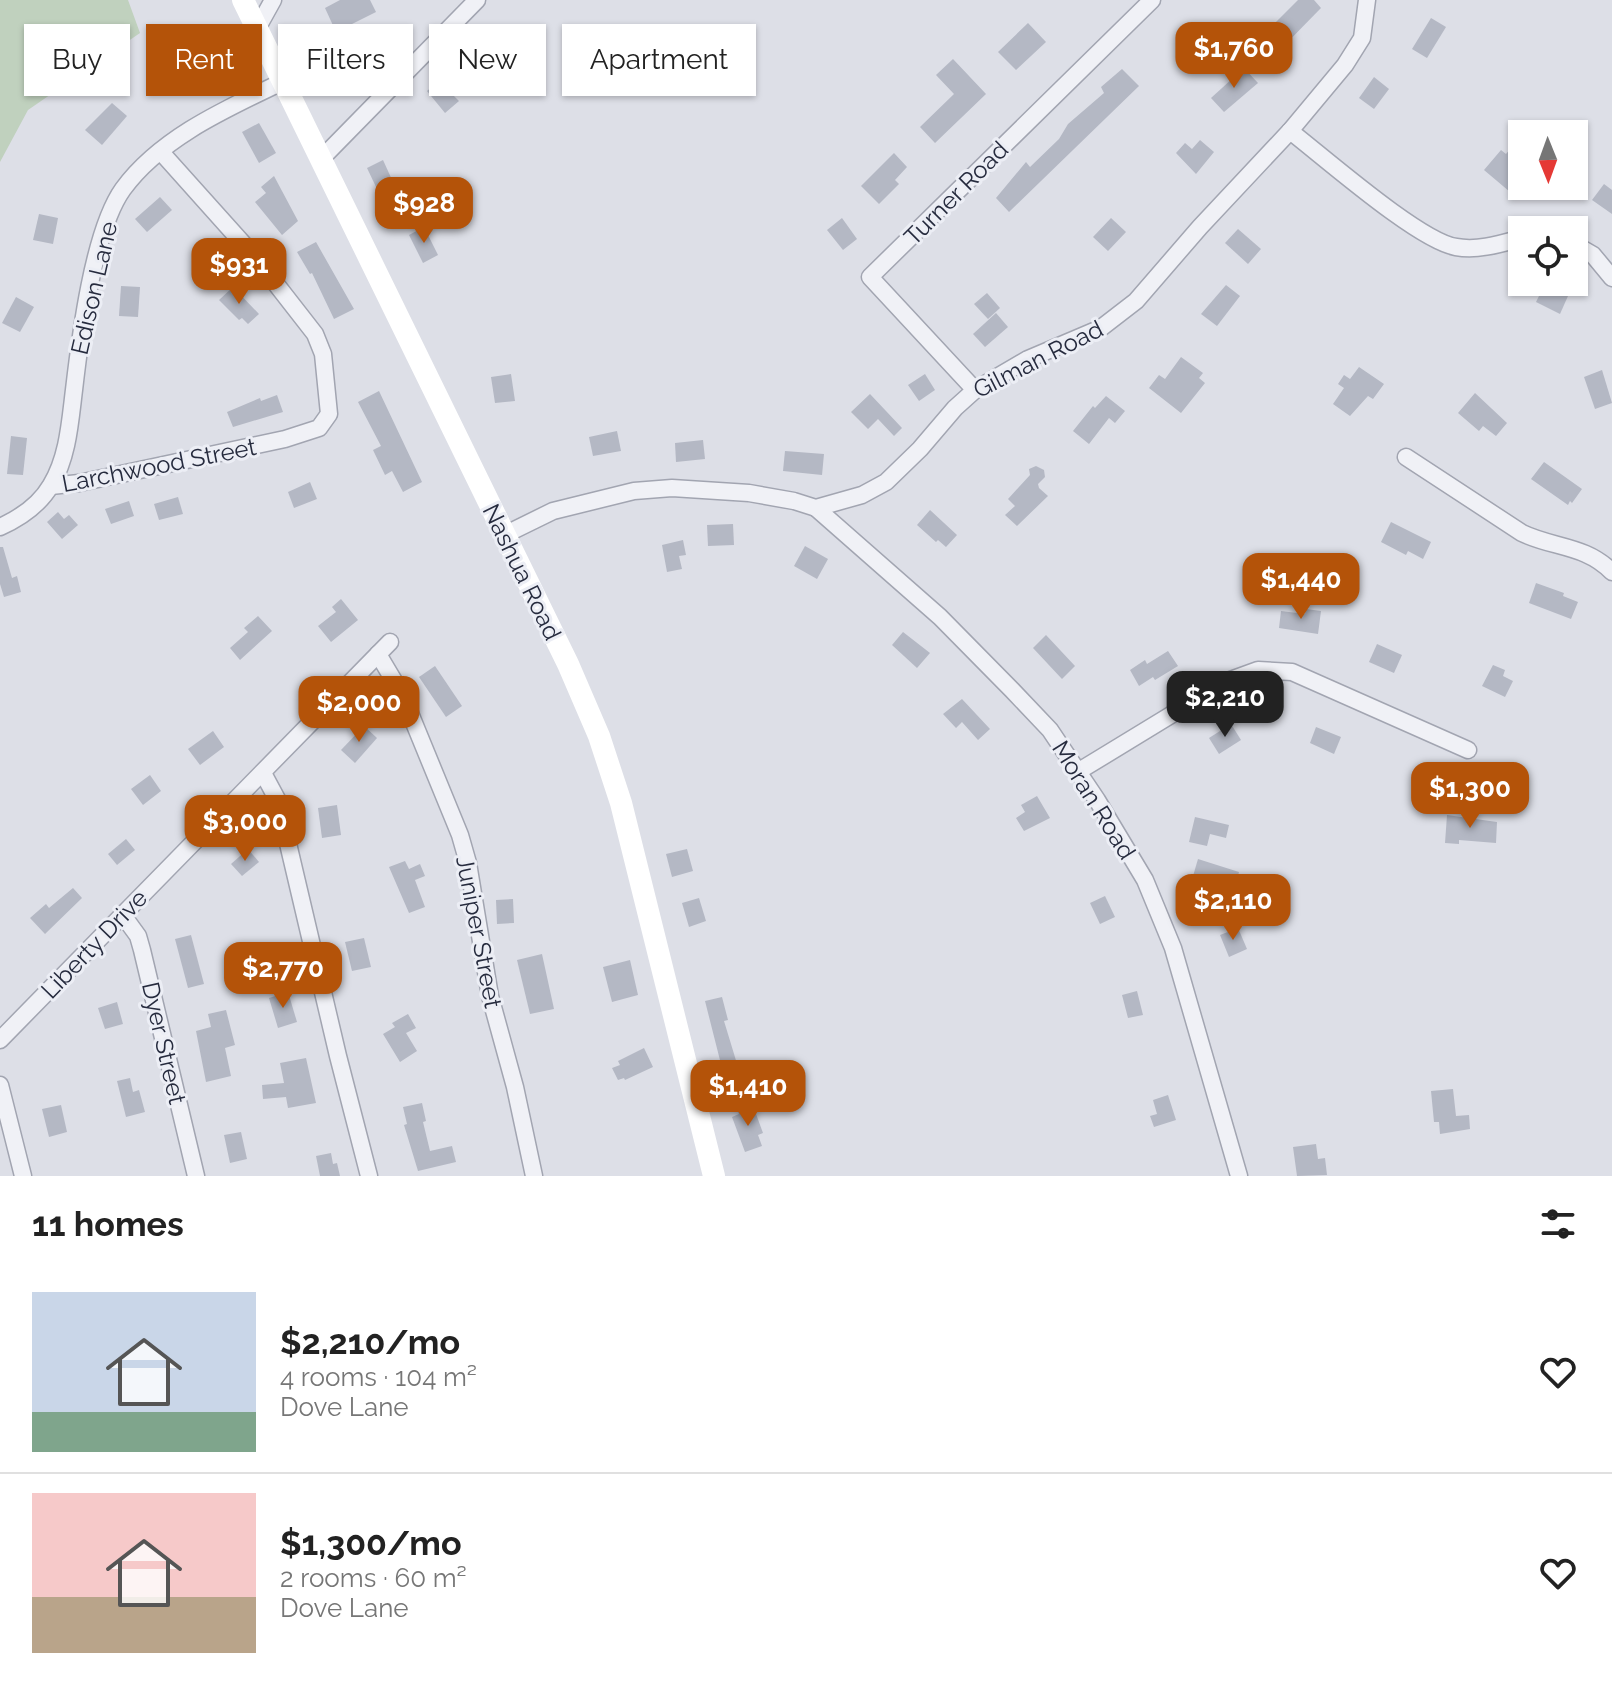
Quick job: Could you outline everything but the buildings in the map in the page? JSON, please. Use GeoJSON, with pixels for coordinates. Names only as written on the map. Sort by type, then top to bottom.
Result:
{"type":"FeatureCollection","features":[{"type":"Feature","properties":{"kind":"main road","name":"Nashua Road"},"geometry":{"type":"LineString","coordinates":[[243,0],[256,24]]}},
{"type":"Feature","properties":{"kind":"main road","name":"Nashua Road"},"geometry":{"type":"LineString","coordinates":[[262,35],[278,69]]}},
{"type":"Feature","properties":{"kind":"main road","name":"Nashua Road"},"geometry":{"type":"LineString","coordinates":[[291,96],[568,664],[599,736],[631,839],[714,1176]]}},
{"type":"Feature","properties":{"kind":"street"},"geometry":{"type":"LineString","coordinates":[[260,24],[273,0]]}},
{"type":"Feature","properties":{"kind":"street"},"geometry":{"type":"LineString","coordinates":[[321,159],[477,0]]}},
{"type":"Feature","properties":{"kind":"street","name":"Turner Road"},"geometry":{"type":"LineString","coordinates":[[975,390],[870,277],[1152,0]]}},
{"type":"Feature","properties":{"kind":"street","name":"Gilman Road"},"geometry":{"type":"LineString","coordinates":[[816,508],[862,495],[886,482],[975,390],[1028,359],[1101,328],[1127,310],[1290,131],[1358,48],[1367,0]]}},
{"type":"Feature","properties":{"kind":"street","name":"Edison Lane"},"geometry":{"type":"LineString","coordinates":[[51,486],[67,441],[85,317],[105,227],[123,190],[161,152],[215,115],[278,84]]}},
{"type":"Feature","properties":{"kind":"street"},"geometry":{"type":"LineString","coordinates":[[1290,131],[1437,241],[1469,249],[1508,241]]}},
{"type":"Feature","properties":{"kind":"street","name":"Larchwood Street"},"geometry":{"type":"LineString","coordinates":[[0,527],[27,511],[51,486],[79,483],[285,439],[319,428],[327,419],[329,401],[318,339],[255,257],[161,152]]}},
{"type":"Feature","properties":{"kind":"street"},"geometry":{"type":"LineString","coordinates":[[1588,252],[1612,278]]}},
{"type":"Feature","properties":{"kind":"street"},"geometry":{"type":"LineString","coordinates":[[1406,457],[1522,533],[1580,550],[1599,560],[1612,572]]}},
{"type":"Feature","properties":{"kind":"street"},"geometry":{"type":"LineString","coordinates":[[504,535],[553,511],[602,497],[659,489],[749,493],[816,508]]}},
{"type":"Feature","properties":{"kind":"street","name":"Moran Road"},"geometry":{"type":"LineString","coordinates":[[816,508],[940,617],[1050,730],[1079,771],[1145,880],[1159,912],[1186,989],[1239,1176]]}},
{"type":"Feature","properties":{"kind":"street","name":"Liberty Drive"},"geometry":{"type":"LineString","coordinates":[[0,1040],[390,642]]}},
{"type":"Feature","properties":{"kind":"street","name":"Juniper Street"},"geometry":{"type":"LineString","coordinates":[[378,654],[395,679],[460,835],[468,863],[490,996],[515,1087],[534,1176]]}},
{"type":"Feature","properties":{"kind":"street"},"geometry":{"type":"LineString","coordinates":[[1079,771],[1225,682],[1263,669],[1302,676],[1468,750]]}},
{"type":"Feature","properties":{"kind":"street"},"geometry":{"type":"LineString","coordinates":[[263,773],[278,801],[369,1176]]}},
{"type":"Feature","properties":{"kind":"street","name":"Dyer Street"},"geometry":{"type":"LineString","coordinates":[[122,914],[138,936],[142,950],[196,1176]]}},
{"type":"Feature","properties":{"kind":"street"},"geometry":{"type":"LineString","coordinates":[[0,1085],[23,1176]]}},
{"type":"Feature","properties":{"kind":"green space"},"geometry":{"type":"Polygon","coordinates":[[[0,0],[128,0],[140,33],[130,40],[130,24],[24,24],[24,96],[48,96],[28,110],[0,162],[0,0]]]}}]}
